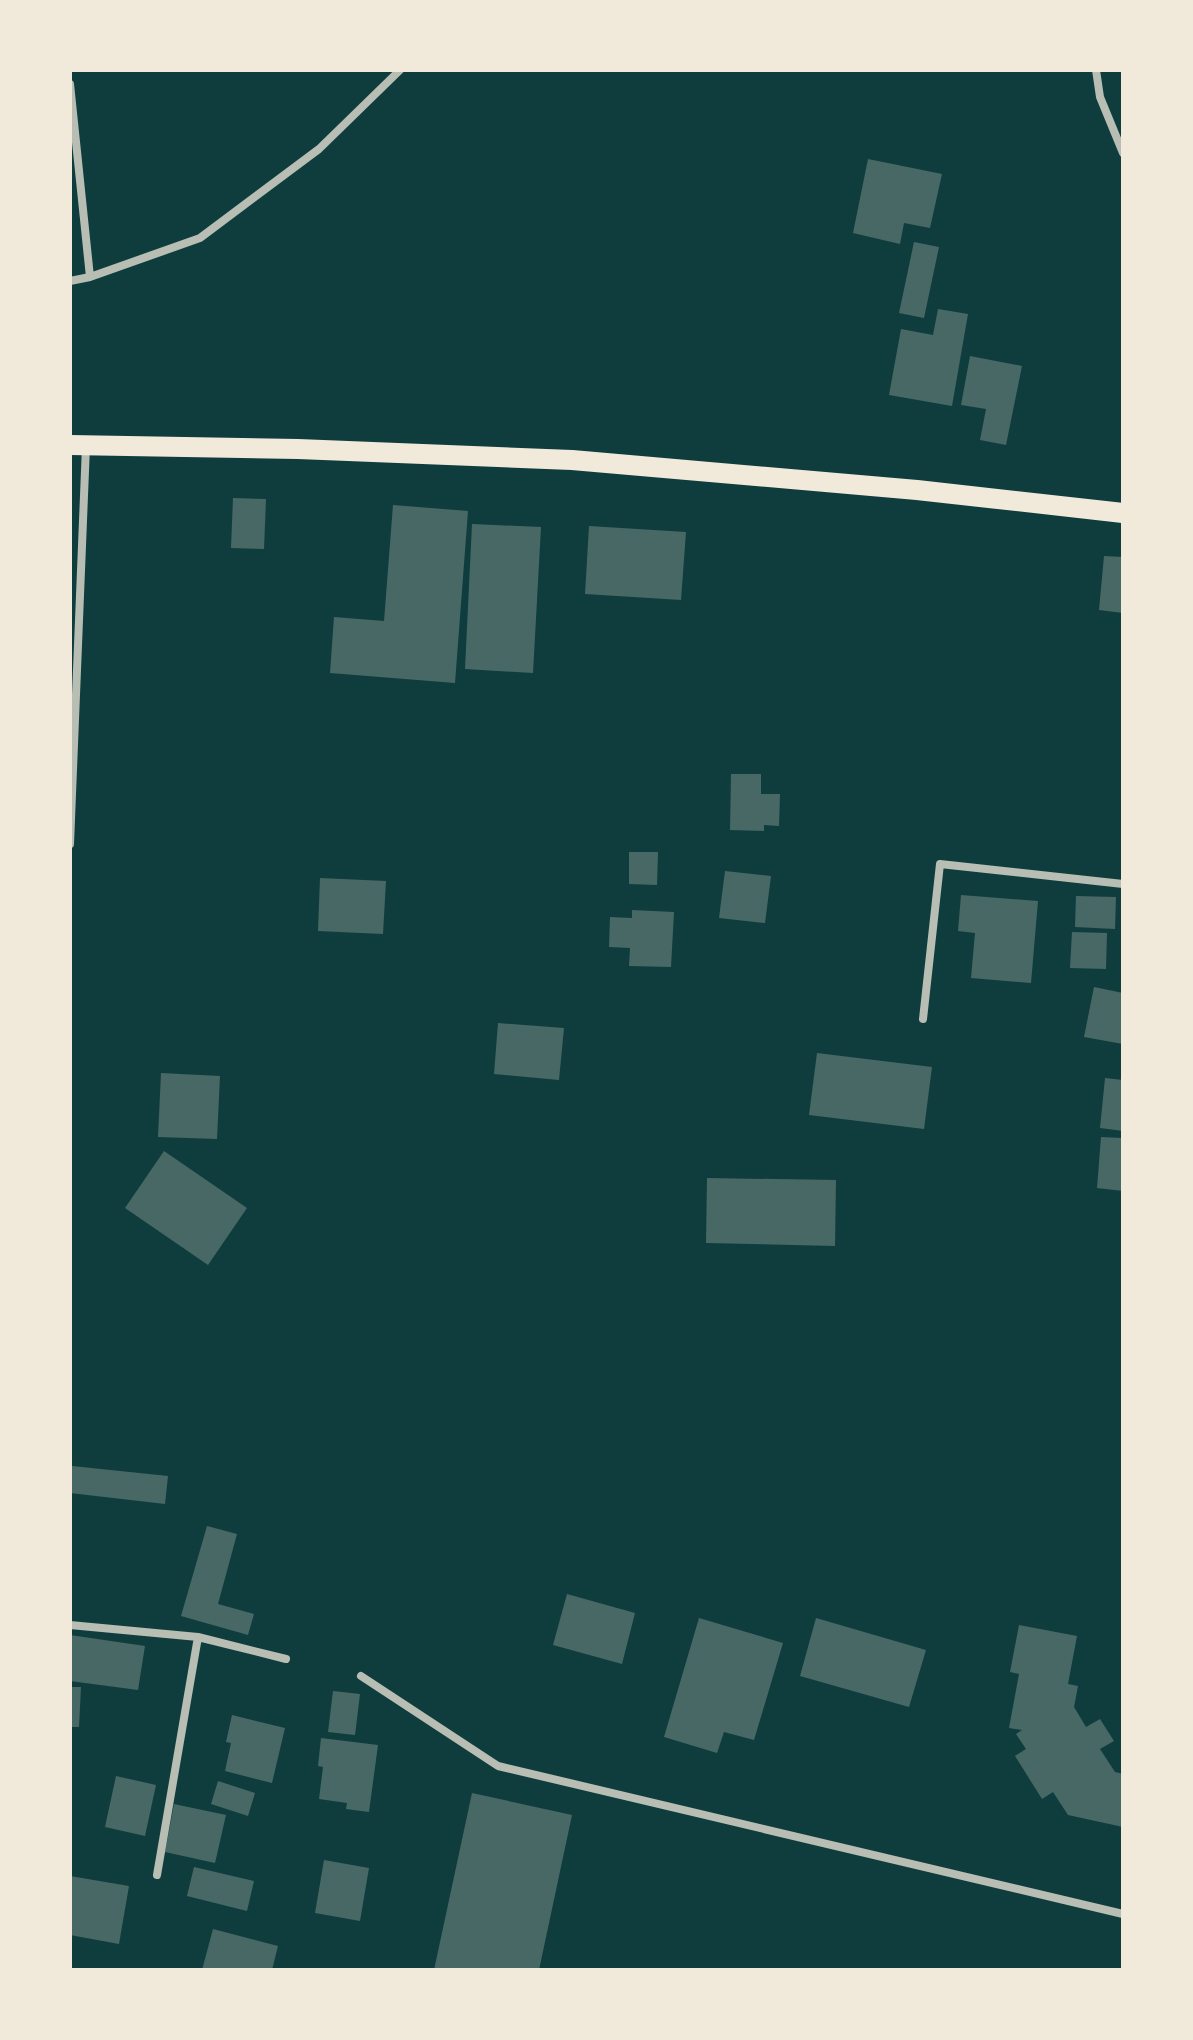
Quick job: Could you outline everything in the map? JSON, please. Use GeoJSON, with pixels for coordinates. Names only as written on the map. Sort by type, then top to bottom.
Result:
{"type":"FeatureCollection","features":[{"type":"Feature","properties":{"kind":"main road"},"geometry":{"type":"LineString","coordinates":[[78,445],[298,449],[572,460],[917,490],[1123,513]]}},
{"type":"Feature","properties":{"kind":"street"},"geometry":{"type":"LineString","coordinates":[[70,281],[90,277],[200,238],[319,149],[400,70]]}},
{"type":"Feature","properties":{"kind":"street"},"geometry":{"type":"LineString","coordinates":[[1096,70],[1100,97],[1123,153]]}},
{"type":"Feature","properties":{"kind":"street"},"geometry":{"type":"LineString","coordinates":[[70,84],[90,277]]}},
{"type":"Feature","properties":{"kind":"street"},"geometry":{"type":"LineString","coordinates":[[70,844],[78,445]]}},
{"type":"Feature","properties":{"kind":"street"},"geometry":{"type":"LineString","coordinates":[[923,1019],[940,864],[1123,884]]}},
{"type":"Feature","properties":{"kind":"street"},"geometry":{"type":"LineString","coordinates":[[70,1625],[198,1637],[286,1659]]}},
{"type":"Feature","properties":{"kind":"street"},"geometry":{"type":"LineString","coordinates":[[157,1875],[198,1637]]}},
{"type":"Feature","properties":{"kind":"street"},"geometry":{"type":"LineString","coordinates":[[361,1676],[498,1766],[1123,1914]]}},
{"type":"Feature","properties":{"kind":"building"},"geometry":{"type":"Polygon","coordinates":[[[868,159],[942,174],[930,228],[904,223],[900,244],[853,233],[868,159]]]}},
{"type":"Feature","properties":{"kind":"building"},"geometry":{"type":"Polygon","coordinates":[[[914,242],[939,247],[924,318],[899,313],[914,242]]]}},
{"type":"Feature","properties":{"kind":"building"},"geometry":{"type":"Polygon","coordinates":[[[938,309],[968,314],[952,406],[889,395],[901,329],[933,335],[938,309]]]}},
{"type":"Feature","properties":{"kind":"building"},"geometry":{"type":"Polygon","coordinates":[[[970,356],[1022,366],[1006,445],[980,440],[986,409],[961,405],[970,356]]]}},
{"type":"Feature","properties":{"kind":"building"},"geometry":{"type":"Polygon","coordinates":[[[233,498],[266,499],[264,549],[231,548],[233,498]]]}},
{"type":"Feature","properties":{"kind":"building"},"geometry":{"type":"Polygon","coordinates":[[[393,505],[468,511],[455,683],[330,673],[334,617],[384,621],[393,505]]]}},
{"type":"Feature","properties":{"kind":"building"},"geometry":{"type":"Polygon","coordinates":[[[472,524],[541,527],[533,673],[465,669],[472,524]]]}},
{"type":"Feature","properties":{"kind":"building"},"geometry":{"type":"Polygon","coordinates":[[[589,526],[686,532],[681,600],[585,594],[589,526]]]}},
{"type":"Feature","properties":{"kind":"building"},"geometry":{"type":"Polygon","coordinates":[[[1104,556],[1123,557],[1123,613],[1099,610],[1104,556]]]}},
{"type":"Feature","properties":{"kind":"building"},"geometry":{"type":"Polygon","coordinates":[[[731,774],[761,774],[761,794],[780,794],[779,826],[764,825],[764,831],[730,830],[731,774]]]}},
{"type":"Feature","properties":{"kind":"building"},"geometry":{"type":"Polygon","coordinates":[[[629,852],[658,852],[657,885],[629,884],[629,852]]]}},
{"type":"Feature","properties":{"kind":"building"},"geometry":{"type":"Polygon","coordinates":[[[725,871],[771,876],[765,923],[719,918],[725,871]]]}},
{"type":"Feature","properties":{"kind":"building"},"geometry":{"type":"Polygon","coordinates":[[[320,878],[386,881],[383,934],[318,931],[320,878]]]}},
{"type":"Feature","properties":{"kind":"building"},"geometry":{"type":"Polygon","coordinates":[[[961,895],[1038,901],[1031,983],[971,978],[975,933],[958,931],[961,895]]]}},
{"type":"Feature","properties":{"kind":"building"},"geometry":{"type":"Polygon","coordinates":[[[1076,896],[1116,897],[1115,929],[1075,927],[1076,896]]]}},
{"type":"Feature","properties":{"kind":"building"},"geometry":{"type":"Polygon","coordinates":[[[632,910],[674,912],[671,967],[629,966],[630,948],[609,947],[610,917],[632,918],[632,910]]]}},
{"type":"Feature","properties":{"kind":"building"},"geometry":{"type":"Polygon","coordinates":[[[1072,932],[1107,933],[1106,969],[1070,968],[1072,932]]]}},
{"type":"Feature","properties":{"kind":"building"},"geometry":{"type":"Polygon","coordinates":[[[1094,987],[1123,993],[1123,1044],[1084,1037],[1094,987]]]}},
{"type":"Feature","properties":{"kind":"building"},"geometry":{"type":"Polygon","coordinates":[[[498,1023],[564,1028],[559,1080],[494,1074],[498,1023]]]}},
{"type":"Feature","properties":{"kind":"building"},"geometry":{"type":"Polygon","coordinates":[[[817,1053],[932,1067],[924,1129],[809,1115],[817,1053]]]}},
{"type":"Feature","properties":{"kind":"building"},"geometry":{"type":"Polygon","coordinates":[[[161,1073],[220,1076],[217,1139],[158,1137],[161,1073]]]}},
{"type":"Feature","properties":{"kind":"building"},"geometry":{"type":"Polygon","coordinates":[[[1105,1078],[1123,1080],[1123,1131],[1100,1128],[1105,1078]]]}},
{"type":"Feature","properties":{"kind":"building"},"geometry":{"type":"Polygon","coordinates":[[[1101,1137],[1123,1138],[1123,1191],[1097,1188],[1101,1137]]]}},
{"type":"Feature","properties":{"kind":"building"},"geometry":{"type":"Polygon","coordinates":[[[164,1151],[247,1208],[208,1265],[125,1208],[164,1151]]]}},
{"type":"Feature","properties":{"kind":"building"},"geometry":{"type":"Polygon","coordinates":[[[707,1178],[836,1180],[835,1246],[706,1243],[707,1178]]]}},
{"type":"Feature","properties":{"kind":"building"},"geometry":{"type":"Polygon","coordinates":[[[72,1466],[168,1476],[165,1504],[70,1493],[72,1466]]]}},
{"type":"Feature","properties":{"kind":"building"},"geometry":{"type":"Polygon","coordinates":[[[207,1526],[237,1534],[218,1604],[254,1614],[248,1635],[181,1616],[207,1526]]]}},
{"type":"Feature","properties":{"kind":"building"},"geometry":{"type":"Polygon","coordinates":[[[567,1594],[635,1613],[622,1664],[553,1645],[567,1594]]]}},
{"type":"Feature","properties":{"kind":"building"},"geometry":{"type":"Polygon","coordinates":[[[699,1618],[783,1643],[754,1740],[724,1732],[717,1753],[664,1737],[699,1618]]]}},
{"type":"Feature","properties":{"kind":"building"},"geometry":{"type":"Polygon","coordinates":[[[816,1618],[926,1650],[909,1707],[800,1676],[816,1618]]]}},
{"type":"Feature","properties":{"kind":"building"},"geometry":{"type":"Polygon","coordinates":[[[1019,1625],[1077,1636],[1068,1684],[1078,1686],[1074,1707],[1086,1727],[1100,1719],[1114,1741],[1100,1749],[1115,1772],[1123,1774],[1123,1827],[1068,1815],[1053,1792],[1042,1799],[1015,1756],[1026,1749],[1016,1734],[1022,1730],[1009,1728],[1019,1674],[1010,1672],[1019,1625]]]}},
{"type":"Feature","properties":{"kind":"building"},"geometry":{"type":"Polygon","coordinates":[[[70,1635],[145,1646],[138,1690],[70,1681],[70,1635]]]}},
{"type":"Feature","properties":{"kind":"building"},"geometry":{"type":"Polygon","coordinates":[[[70,1687],[81,1687],[79,1727],[70,1727],[70,1687]]]}},
{"type":"Feature","properties":{"kind":"building"},"geometry":{"type":"Polygon","coordinates":[[[333,1691],[360,1694],[355,1735],[328,1732],[333,1691]]]}},
{"type":"Feature","properties":{"kind":"building"},"geometry":{"type":"Polygon","coordinates":[[[232,1715],[285,1728],[272,1783],[225,1771],[231,1743],[226,1742],[232,1715]]]}},
{"type":"Feature","properties":{"kind":"building"},"geometry":{"type":"Polygon","coordinates":[[[321,1738],[378,1745],[369,1812],[346,1809],[347,1803],[319,1799],[323,1767],[318,1766],[321,1738]]]}},
{"type":"Feature","properties":{"kind":"building"},"geometry":{"type":"Polygon","coordinates":[[[116,1776],[156,1785],[145,1836],[105,1827],[116,1776]]]}},
{"type":"Feature","properties":{"kind":"building"},"geometry":{"type":"Polygon","coordinates":[[[218,1781],[255,1793],[248,1816],[211,1804],[218,1781]]]}},
{"type":"Feature","properties":{"kind":"building"},"geometry":{"type":"Polygon","coordinates":[[[472,1793],[572,1815],[539,1970],[434,1970],[472,1793]]]}},
{"type":"Feature","properties":{"kind":"building"},"geometry":{"type":"Polygon","coordinates":[[[174,1804],[226,1815],[215,1863],[165,1852],[174,1804]]]}},
{"type":"Feature","properties":{"kind":"building"},"geometry":{"type":"Polygon","coordinates":[[[324,1860],[369,1868],[360,1921],[315,1913],[324,1860]]]}},
{"type":"Feature","properties":{"kind":"building"},"geometry":{"type":"Polygon","coordinates":[[[194,1867],[254,1881],[247,1911],[187,1896],[194,1867]]]}},
{"type":"Feature","properties":{"kind":"building"},"geometry":{"type":"Polygon","coordinates":[[[70,1876],[129,1886],[119,1944],[70,1935],[70,1876]]]}},
{"type":"Feature","properties":{"kind":"building"},"geometry":{"type":"Polygon","coordinates":[[[213,1929],[278,1946],[272,1970],[202,1970],[213,1929]]]}}]}
